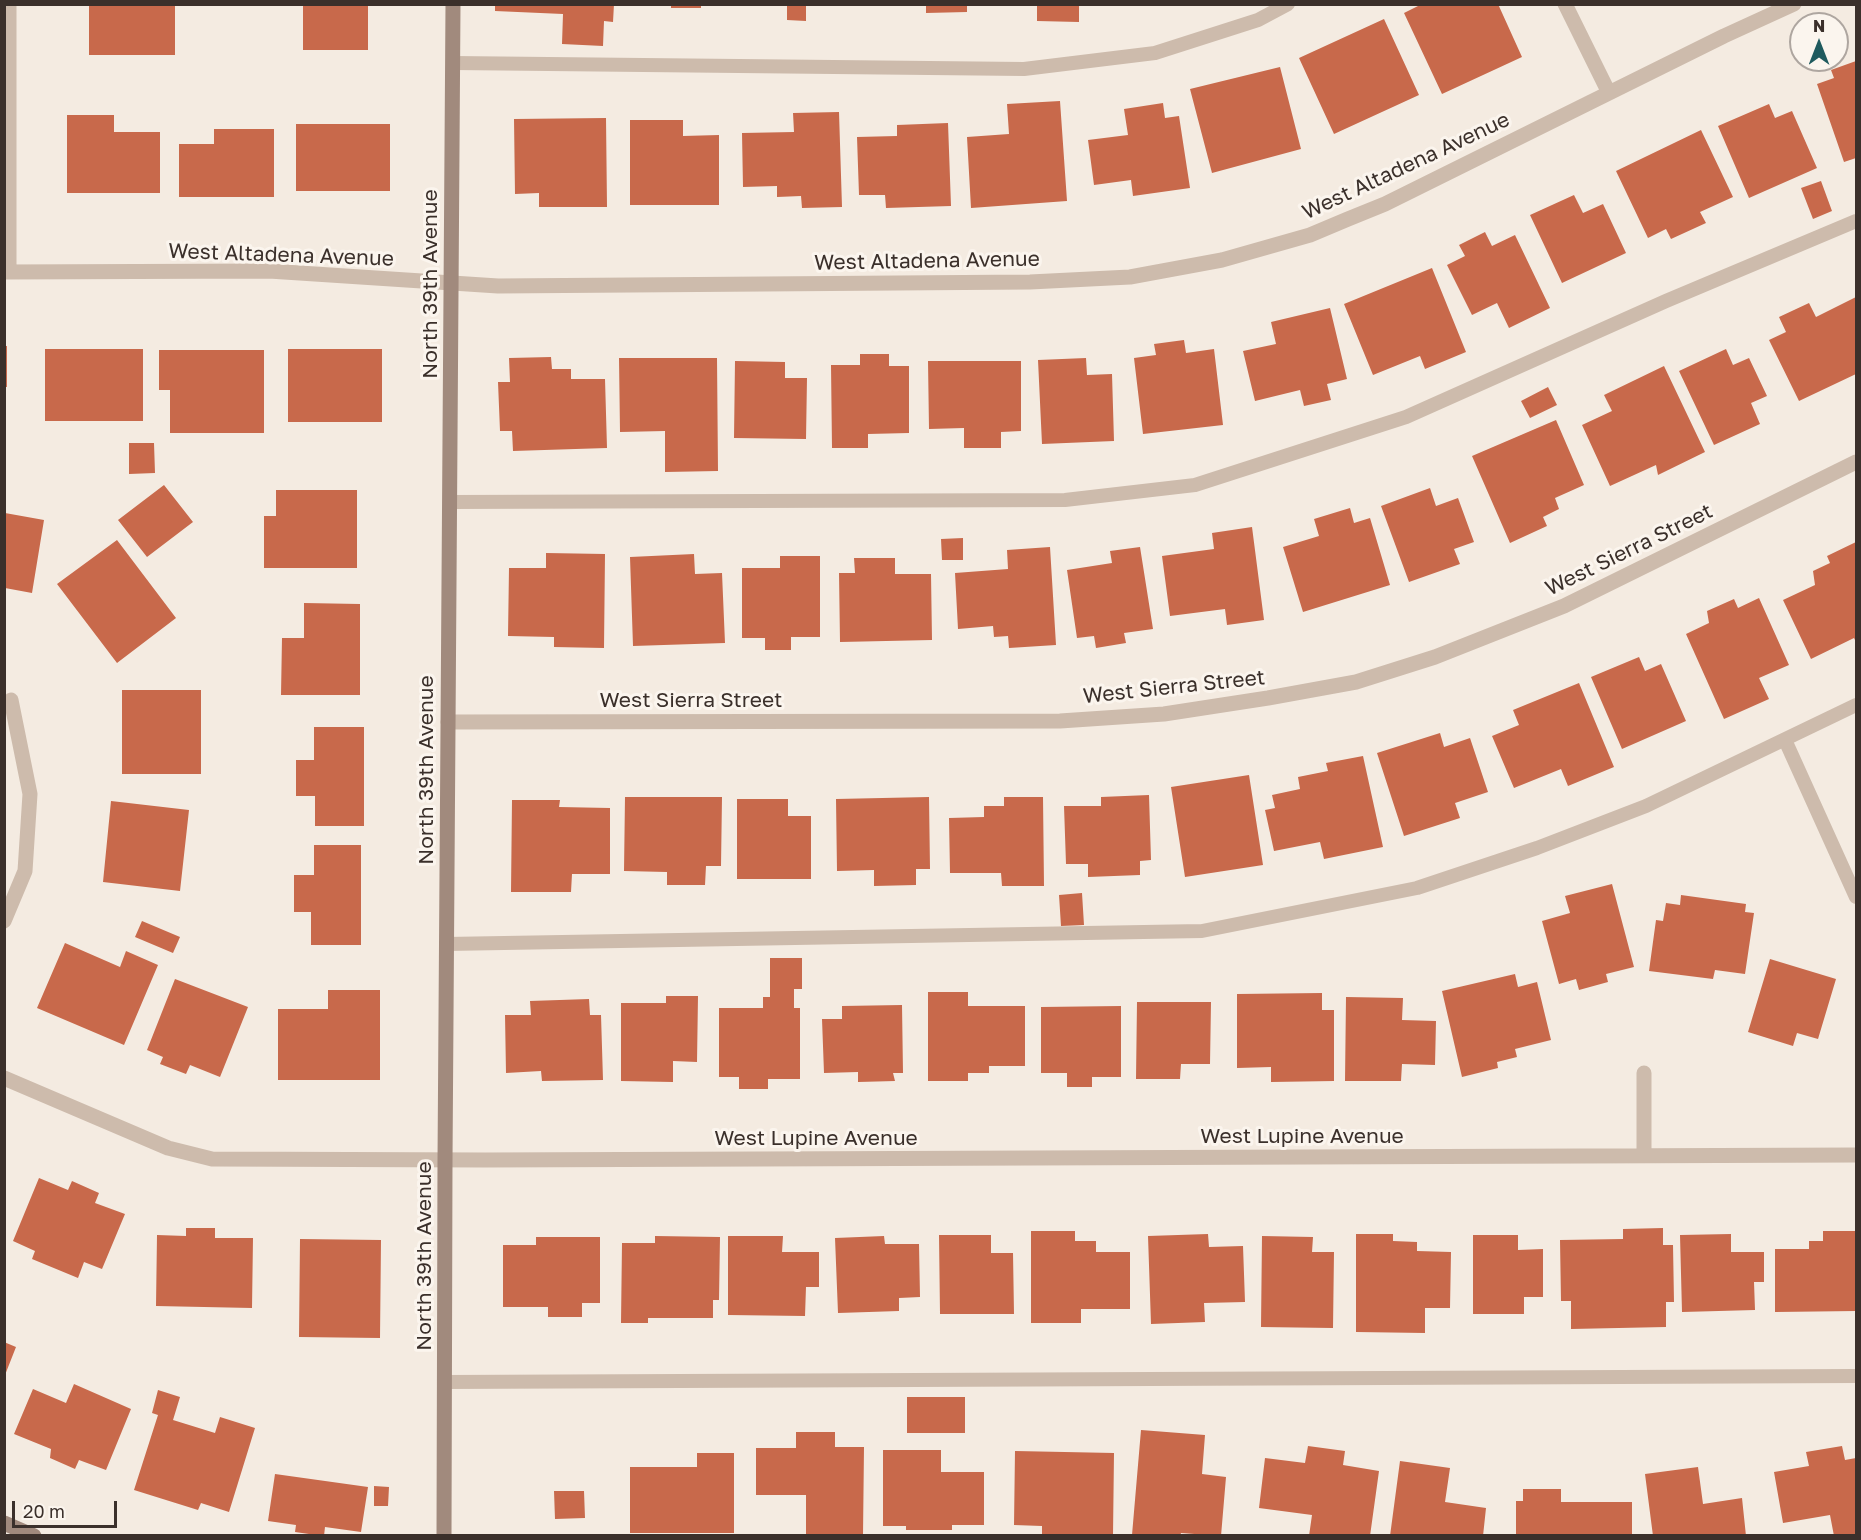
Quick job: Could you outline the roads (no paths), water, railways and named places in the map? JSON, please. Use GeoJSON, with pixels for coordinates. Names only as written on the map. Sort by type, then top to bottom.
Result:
{"type":"FeatureCollection","features":[{"type":"Feature","properties":{"kind":"street"},"geometry":{"type":"LineString","coordinates":[[7,272],[9,4]]}},
{"type":"Feature","properties":{"kind":"street","name":"North 39th Avenue"},"geometry":{"type":"LineString","coordinates":[[444,1536],[453,4]]}},
{"type":"Feature","properties":{"kind":"street"},"geometry":{"type":"LineString","coordinates":[[1565,4],[1609,93]]}},
{"type":"Feature","properties":{"kind":"street","name":"West Altadena Avenue"},"geometry":{"type":"LineString","coordinates":[[7,272],[269,271],[451,284],[515,286],[1030,282],[1130,277],[1172,270],[1266,248],[1348,219],[1794,4]]}},
{"type":"Feature","properties":{"kind":"street","name":"West Sierra Street"},"geometry":{"type":"LineString","coordinates":[[448,722],[1060,721],[1164,714],[1356,682],[1435,657],[1575,601],[1857,462]]}},
{"type":"Feature","properties":{"kind":"street"},"geometry":{"type":"LineString","coordinates":[[4,921],[25,871],[30,794],[11,700]]}},
{"type":"Feature","properties":{"kind":"street"},"geometry":{"type":"LineString","coordinates":[[1644,1072],[1644,1156]]}},
{"type":"Feature","properties":{"kind":"street","name":"West Lupine Avenue"},"geometry":{"type":"LineString","coordinates":[[4,1078],[168,1148],[212,1159],[1857,1155]]}},
{"type":"Feature","properties":{"kind":"street"},"geometry":{"type":"LineString","coordinates":[[4,1523],[34,1536]]}},
{"type":"Feature","properties":{"kind":"lane"},"geometry":{"type":"LineString","coordinates":[[453,63],[1024,69],[1155,53],[1258,20],[1288,4]]}},
{"type":"Feature","properties":{"kind":"lane"},"geometry":{"type":"LineString","coordinates":[[450,502],[1065,501],[1195,485],[1406,417],[1666,301],[1857,220]]}},
{"type":"Feature","properties":{"kind":"lane"},"geometry":{"type":"LineString","coordinates":[[446,944],[1202,931],[1417,888],[1505,859],[1646,806],[1857,705]]}},
{"type":"Feature","properties":{"kind":"lane"},"geometry":{"type":"LineString","coordinates":[[1785,740],[1857,897]]}},
{"type":"Feature","properties":{"kind":"lane"},"geometry":{"type":"LineString","coordinates":[[445,1382],[1857,1376]]}}]}
